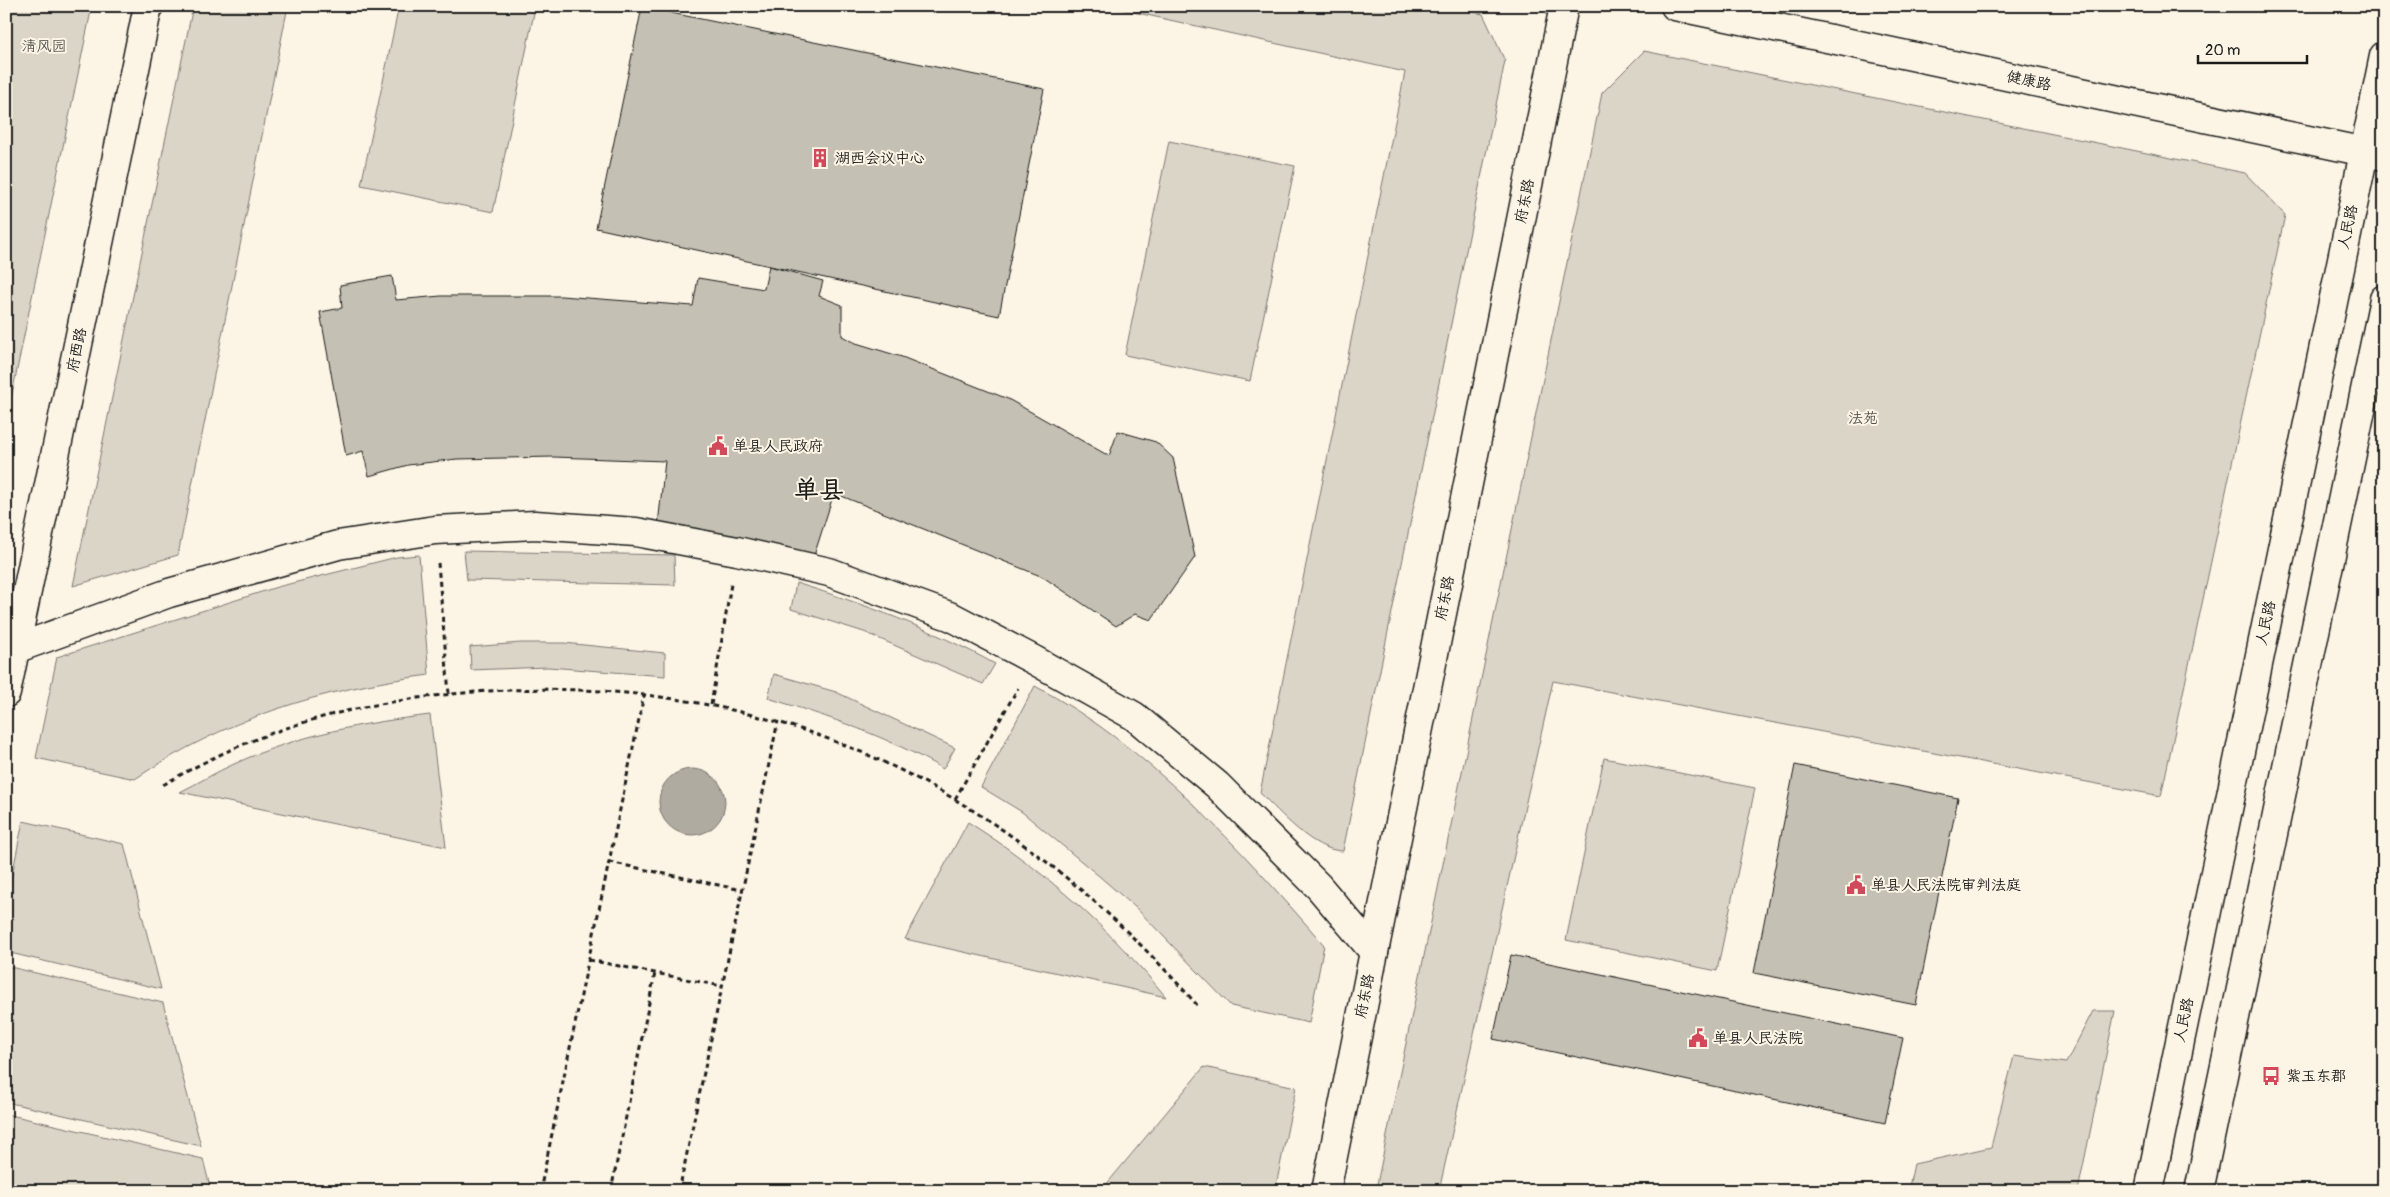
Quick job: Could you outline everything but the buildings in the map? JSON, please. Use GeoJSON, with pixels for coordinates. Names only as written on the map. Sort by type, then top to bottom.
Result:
{"type":"FeatureCollection","features":[{"type":"Feature","properties":{"kind":"street","name":"府西路"},"geometry":{"type":"LineString","coordinates":[[6,693],[148,6]]}},
{"type":"Feature","properties":{"kind":"street","name":"府东路"},"geometry":{"type":"LineString","coordinates":[[1326,1191],[1564,6]]}},
{"type":"Feature","properties":{"kind":"street","name":"健康路"},"geometry":{"type":"LineString","coordinates":[[1675,6],[2374,154]]}},
{"type":"Feature","properties":{"kind":"street","name":"人民路"},"geometry":{"type":"LineString","coordinates":[[2149,1191],[2374,154],[2384,56]]}},
{"type":"Feature","properties":{"kind":"street"},"geometry":{"type":"LineString","coordinates":[[2199,1191],[2384,299]]}},
{"type":"Feature","properties":{"kind":"street"},"geometry":{"type":"LineString","coordinates":[[16,649],[169,593],[329,547],[435,530],[535,525],[636,532],[738,551],[829,572],[952,617],[1134,716],[1217,786],[1319,886],[1374,952]]}},
{"type":"Feature","properties":{"kind":"path"},"geometry":{"type":"LineString","coordinates":[[435,530],[449,694]]}},
{"type":"Feature","properties":{"kind":"path"},"geometry":{"type":"LineString","coordinates":[[711,705],[738,551]]}},
{"type":"Feature","properties":{"kind":"path"},"geometry":{"type":"LineString","coordinates":[[955,799],[1034,660]]}},
{"type":"Feature","properties":{"kind":"path"},"geometry":{"type":"LineString","coordinates":[[163,785],[201,762],[233,747],[303,721],[372,704],[449,694],[514,689],[565,689],[644,695],[711,705],[778,721],[867,753],[955,799],[990,820],[1074,882],[1145,948],[1197,1004]]}},
{"type":"Feature","properties":{"kind":"path"},"geometry":{"type":"LineString","coordinates":[[540,1191],[644,695]]}},
{"type":"Feature","properties":{"kind":"path"},"geometry":{"type":"LineString","coordinates":[[679,1191],[778,721]]}},
{"type":"Feature","properties":{"kind":"path"},"geometry":{"type":"LineString","coordinates":[[609,862],[742,890]]}},
{"type":"Feature","properties":{"kind":"path"},"geometry":{"type":"LineString","coordinates":[[589,960],[722,986]]}},
{"type":"Feature","properties":{"kind":"path"},"geometry":{"type":"LineString","coordinates":[[611,1191],[655,973]]}},
{"type":"Feature","properties":{"kind":"green space","name":"清风园"},"geometry":{"type":"Polygon","coordinates":[[[6,6],[92,6],[6,423],[6,6]]]}},
{"type":"Feature","properties":{"kind":"green space"},"geometry":{"type":"Polygon","coordinates":[[[193,6],[288,6],[178,555],[73,586],[193,6]]]}},
{"type":"Feature","properties":{"kind":"green space"},"geometry":{"type":"Polygon","coordinates":[[[399,6],[525,6],[535,8],[493,212],[361,185],[399,6]]]}},
{"type":"Feature","properties":{"kind":"green space"},"geometry":{"type":"Polygon","coordinates":[[[1106,6],[1446,6],[1483,14],[1505,61],[1343,851],[1320,845],[1309,838],[1260,793],[1405,72],[1106,6]]]}},
{"type":"Feature","properties":{"kind":"green space","name":"法苑"},"geometry":{"type":"Polygon","coordinates":[[[1644,51],[2245,173],[2285,215],[2161,796],[1553,681],[1439,1191],[1413,1191],[1377,1184],[1602,93],[1644,51]]]}},
{"type":"Feature","properties":{"kind":"green space"},"geometry":{"type":"Polygon","coordinates":[[[1169,141],[1295,166],[1250,381],[1125,355],[1169,141]]]}},
{"type":"Feature","properties":{"kind":"green space"},"geometry":{"type":"Polygon","coordinates":[[[464,551],[674,555],[675,585],[467,580],[464,551]]]}},
{"type":"Feature","properties":{"kind":"green space"},"geometry":{"type":"Polygon","coordinates":[[[419,555],[429,675],[351,689],[276,709],[204,739],[135,779],[36,758],[57,657],[277,587],[397,557],[419,555]]]}},
{"type":"Feature","properties":{"kind":"green space"},"geometry":{"type":"Polygon","coordinates":[[[796,583],[898,618],[946,639],[995,664],[983,684],[864,632],[791,609],[796,583]]]}},
{"type":"Feature","properties":{"kind":"green space"},"geometry":{"type":"Polygon","coordinates":[[[521,643],[564,643],[665,653],[665,676],[548,667],[471,670],[470,647],[521,643]]]}},
{"type":"Feature","properties":{"kind":"green space"},"geometry":{"type":"Polygon","coordinates":[[[774,674],[836,692],[955,748],[943,769],[879,737],[768,698],[774,674]]]}},
{"type":"Feature","properties":{"kind":"green space"},"geometry":{"type":"Polygon","coordinates":[[[1035,686],[1076,710],[1116,738],[1191,802],[1260,873],[1324,945],[1309,1023],[1231,1006],[1136,908],[1022,812],[981,787],[1035,686]]]}},
{"type":"Feature","properties":{"kind":"green space"},"geometry":{"type":"Polygon","coordinates":[[[430,715],[446,847],[180,792],[220,770],[282,745],[355,726],[430,715]]]}},
{"type":"Feature","properties":{"kind":"green space"},"geometry":{"type":"Polygon","coordinates":[[[1604,758],[1755,788],[1717,971],[1566,940],[1604,758]]]}},
{"type":"Feature","properties":{"kind":"green space"},"geometry":{"type":"Polygon","coordinates":[[[23,821],[124,844],[161,989],[6,952],[6,905],[23,821]]]}},
{"type":"Feature","properties":{"kind":"green space"},"geometry":{"type":"Polygon","coordinates":[[[968,822],[996,840],[1049,880],[1099,924],[1166,997],[905,939],[968,822]]]}},
{"type":"Feature","properties":{"kind":"green space"},"geometry":{"type":"Polygon","coordinates":[[[6,966],[163,1003],[201,1146],[6,1102],[6,966]]]}},
{"type":"Feature","properties":{"kind":"green space"},"geometry":{"type":"Polygon","coordinates":[[[2093,1011],[2115,1011],[2078,1191],[1908,1191],[1914,1164],[1991,1147],[2014,1056],[2066,1063],[2093,1011]]]}},
{"type":"Feature","properties":{"kind":"green space"},"geometry":{"type":"Polygon","coordinates":[[[1204,1067],[1296,1087],[1275,1191],[1128,1191],[1105,1186],[1204,1067]]]}},
{"type":"Feature","properties":{"kind":"green space"},"geometry":{"type":"Polygon","coordinates":[[[6,1114],[203,1159],[211,1191],[6,1191],[6,1114]]]}},
{"type":"Feature","properties":{"kind":"shaded area"},"geometry":{"type":"Polygon","coordinates":[[[698,769],[716,778],[723,789],[725,802],[723,815],[716,826],[705,833],[686,835],[668,826],[661,815],[659,796],[668,778],[679,771],[698,769]]]}},
{"type":"Feature","properties":{"kind":"place","name":"湖西会议中心"},"geometry":{"type":"Point","coordinates":[820,158]}},
{"type":"Feature","properties":{"kind":"place","name":"单县人民政府"},"geometry":{"type":"Point","coordinates":[718,446]}},
{"type":"Feature","properties":{"kind":"place","name":"单县人民法院审判法庭"},"geometry":{"type":"Point","coordinates":[1856,885]}},
{"type":"Feature","properties":{"kind":"place","name":"单县人民法院"},"geometry":{"type":"Point","coordinates":[1698,1038]}},
{"type":"Feature","properties":{"kind":"place","name":"紫玉东郡"},"geometry":{"type":"Point","coordinates":[2271,1076]}},
{"type":"Feature","properties":{"kind":"district","name":"单县"},"geometry":{"type":"Point","coordinates":[819,490]}}]}
